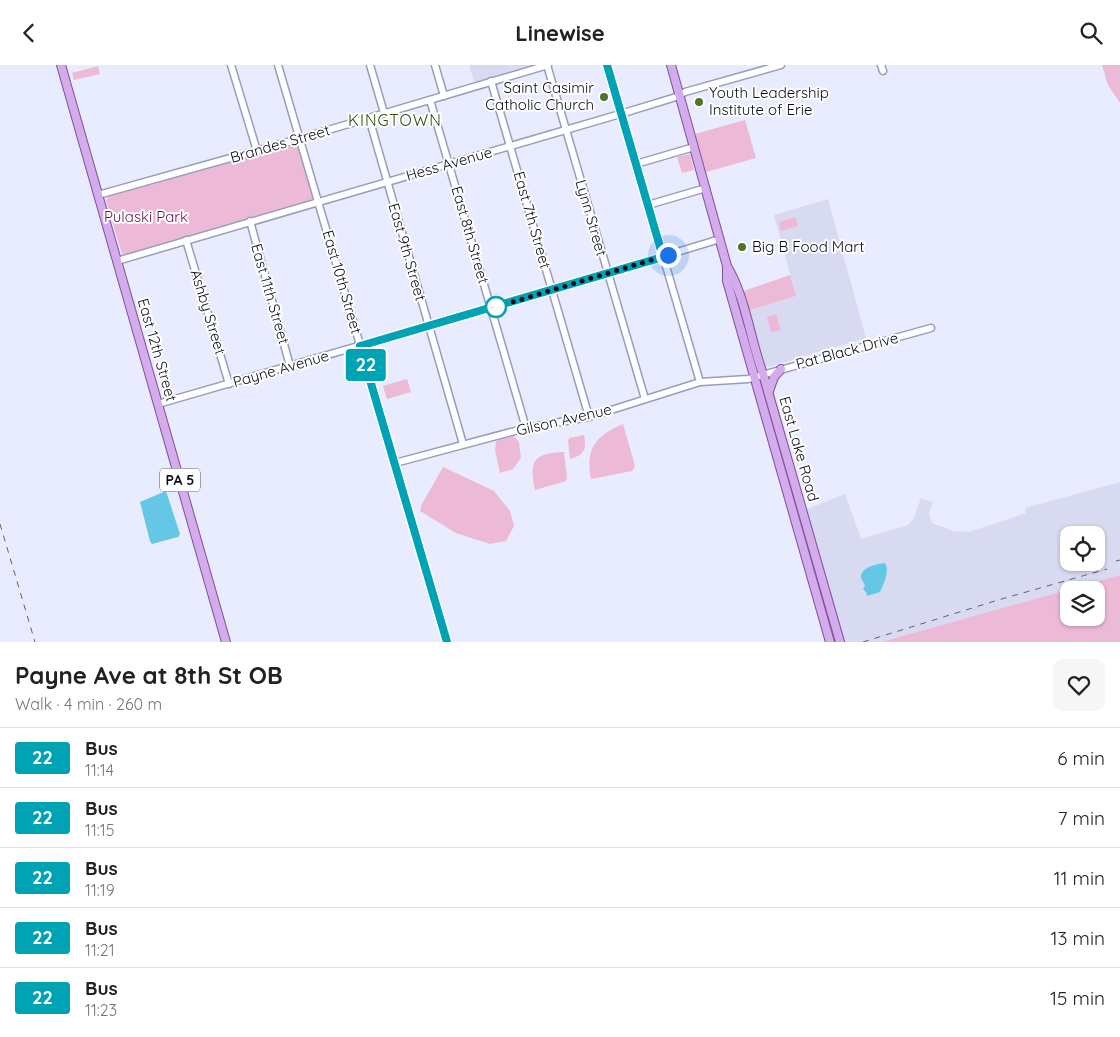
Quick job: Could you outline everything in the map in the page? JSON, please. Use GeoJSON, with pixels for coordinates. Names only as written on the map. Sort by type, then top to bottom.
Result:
{"type":"FeatureCollection","features":[{"type":"Feature","properties":{"kind":"main road","name":"East 12th Street"},"geometry":{"type":"LineString","coordinates":[[61,65],[226,642]]}},
{"type":"Feature","properties":{"kind":"main road","name":"East Lake Road"},"geometry":{"type":"LineString","coordinates":[[671,65],[727,266],[734,279],[769,393],[840,642]]}},
{"type":"Feature","properties":{"kind":"main road","name":"East Lake Road"},"geometry":{"type":"LineString","coordinates":[[727,266],[727,281],[830,642]]}},
{"type":"Feature","properties":{"kind":"main road"},"geometry":{"type":"LineString","coordinates":[[769,393],[774,377],[781,369]]}},
{"type":"Feature","properties":{"kind":"street"},"geometry":{"type":"LineString","coordinates":[[231,65],[257,151]]}},
{"type":"Feature","properties":{"kind":"street","name":"East 10th Street"},"geometry":{"type":"LineString","coordinates":[[278,65],[447,642]]}},
{"type":"Feature","properties":{"kind":"street"},"geometry":{"type":"LineString","coordinates":[[370,65],[384,113]]}},
{"type":"Feature","properties":{"kind":"street"},"geometry":{"type":"LineString","coordinates":[[435,65],[444,96]]}},
{"type":"Feature","properties":{"kind":"street","name":"Brandes Street"},"geometry":{"type":"LineString","coordinates":[[98,195],[257,151],[547,65]]}},
{"type":"Feature","properties":{"kind":"street","name":"Lynn Street"},"geometry":{"type":"LineString","coordinates":[[547,65],[645,399]]}},
{"type":"Feature","properties":{"kind":"street"},"geometry":{"type":"LineString","coordinates":[[607,65],[700,382]]}},
{"type":"Feature","properties":{"kind":"street","name":"Hess Avenue"},"geometry":{"type":"LineString","coordinates":[[117,261],[781,65]]}},
{"type":"Feature","properties":{"kind":"street","name":"East 7th Street"},"geometry":{"type":"LineString","coordinates":[[491,81],[589,417]]}},
{"type":"Feature","properties":{"kind":"street","name":"East 8th Street"},"geometry":{"type":"LineString","coordinates":[[430,100],[526,428]]}},
{"type":"Feature","properties":{"kind":"street","name":"East 9th Street"},"geometry":{"type":"LineString","coordinates":[[369,118],[463,444]]}},
{"type":"Feature","properties":{"kind":"street"},"geometry":{"type":"LineString","coordinates":[[636,164],[694,147]]}},
{"type":"Feature","properties":{"kind":"street"},"geometry":{"type":"LineString","coordinates":[[648,205],[706,188]]}},
{"type":"Feature","properties":{"kind":"street","name":"East 11th Street"},"geometry":{"type":"LineString","coordinates":[[250,221],[290,366]]}},
{"type":"Feature","properties":{"kind":"street","name":"Payne Avenue"},"geometry":{"type":"LineString","coordinates":[[158,404],[608,274],[720,239]]}},
{"type":"Feature","properties":{"kind":"street","name":"Ashby Street"},"geometry":{"type":"LineString","coordinates":[[186,240],[229,384]]}},
{"type":"Feature","properties":{"kind":"street","name":"Pat Black Drive"},"geometry":{"type":"LineString","coordinates":[[763,374],[931,328]]}},
{"type":"Feature","properties":{"kind":"street","name":"Gilson Avenue"},"geometry":{"type":"LineString","coordinates":[[395,463],[526,428],[589,417],[700,382],[738,380],[763,374]]}},
{"type":"Feature","properties":{"kind":"shaded area"},"geometry":{"type":"Polygon","coordinates":[[[469,65],[541,65],[475,84],[469,65]]]}},
{"type":"Feature","properties":{"kind":"shaded area"},"geometry":{"type":"Polygon","coordinates":[[[828,199],[866,338],[768,367],[763,364],[747,311],[796,296],[774,215],[828,199]]]}},
{"type":"Feature","properties":{"kind":"shaded area"},"geometry":{"type":"Polygon","coordinates":[[[1120,482],[1120,575],[1099,581],[1060,581],[1060,592],[880,642],[843,642],[805,510],[845,494],[861,539],[908,525],[914,518],[921,498],[933,502],[929,514],[932,523],[953,531],[969,532],[1026,513],[1025,508],[1120,482]]]}},
{"type":"Feature","properties":{"kind":"green space"},"geometry":{"type":"Polygon","coordinates":[[[1102,65],[1120,65],[1120,103],[1108,85],[1102,65]]]}},
{"type":"Feature","properties":{"kind":"green space"},"geometry":{"type":"Polygon","coordinates":[[[98,66],[100,74],[74,80],[72,73],[98,66]]]}},
{"type":"Feature","properties":{"kind":"green space"},"geometry":{"type":"Polygon","coordinates":[[[745,120],[756,158],[706,172],[695,134],[745,120]]]}},
{"type":"Feature","properties":{"kind":"green space","name":"Pulaski Park"},"geometry":{"type":"Polygon","coordinates":[[[296,142],[313,197],[311,201],[126,255],[122,254],[106,201],[108,196],[296,142]]]}},
{"type":"Feature","properties":{"kind":"green space"},"geometry":{"type":"Polygon","coordinates":[[[690,154],[694,170],[682,173],[677,157],[690,154]]]}},
{"type":"Feature","properties":{"kind":"green space"},"geometry":{"type":"Polygon","coordinates":[[[795,217],[798,226],[781,231],[779,222],[795,217]]]}},
{"type":"Feature","properties":{"kind":"green space"},"geometry":{"type":"Polygon","coordinates":[[[790,275],[796,296],[747,311],[741,292],[790,275]]]}},
{"type":"Feature","properties":{"kind":"green space"},"geometry":{"type":"Polygon","coordinates":[[[776,314],[781,330],[771,332],[767,317],[776,314]]]}},
{"type":"Feature","properties":{"kind":"green space"},"geometry":{"type":"Polygon","coordinates":[[[407,379],[411,392],[387,399],[383,386],[407,379]]]}},
{"type":"Feature","properties":{"kind":"green space"},"geometry":{"type":"Polygon","coordinates":[[[623,424],[635,466],[632,471],[591,479],[590,459],[594,445],[605,433],[623,424]]]}},
{"type":"Feature","properties":{"kind":"green space"},"geometry":{"type":"Polygon","coordinates":[[[584,435],[585,448],[579,456],[570,459],[569,438],[584,435]]]}},
{"type":"Feature","properties":{"kind":"green space"},"geometry":{"type":"Polygon","coordinates":[[[514,436],[519,442],[521,458],[513,469],[500,473],[495,450],[496,441],[514,436]]]}},
{"type":"Feature","properties":{"kind":"green space"},"geometry":{"type":"Polygon","coordinates":[[[564,452],[566,481],[535,490],[533,465],[536,461],[546,454],[564,452]]]}},
{"type":"Feature","properties":{"kind":"green space"},"geometry":{"type":"Polygon","coordinates":[[[443,467],[494,491],[510,511],[514,526],[506,541],[490,544],[456,533],[420,511],[443,467]]]}},
{"type":"Feature","properties":{"kind":"green space"},"geometry":{"type":"Polygon","coordinates":[[[1120,575],[1120,642],[881,642],[1060,592],[1060,626],[1105,626],[1105,581],[1099,581],[1120,575]]]}},
{"type":"Feature","properties":{"kind":"water"},"geometry":{"type":"Polygon","coordinates":[[[166,491],[180,534],[178,537],[152,544],[140,502],[166,491]]]}},
{"type":"Feature","properties":{"kind":"water"},"geometry":{"type":"Polygon","coordinates":[[[885,563],[887,573],[880,592],[867,596],[863,589],[865,586],[861,574],[870,567],[885,563]]]}},
{"type":"Feature","properties":{"kind":"railway"},"geometry":{"type":"LineString","coordinates":[[0,524],[35,642]]}},
{"type":"Feature","properties":{"kind":"railway"},"geometry":{"type":"LineString","coordinates":[[1116,561],[1120,560]]}},
{"type":"Feature","properties":{"kind":"railway"},"geometry":{"type":"LineString","coordinates":[[863,642],[998,600],[1107,569]]}},
{"type":"Feature","properties":{"kind":"bus line","name":"22"},"geometry":{"type":"LineString","coordinates":[[447,642],[360,346],[663,257],[607,65]]}},
{"type":"Feature","properties":{"kind":"place","name":"Saint Casimir Catholic Church"},"geometry":{"type":"Point","coordinates":[604,97]}},
{"type":"Feature","properties":{"kind":"place","name":"Youth Leadership Institute of Erie"},"geometry":{"type":"Point","coordinates":[699,102]}},
{"type":"Feature","properties":{"kind":"place","name":"Big B Food Mart"},"geometry":{"type":"Point","coordinates":[742,247]}},
{"type":"Feature","properties":{"kind":"district","name":"KINGTOWN"},"geometry":{"type":"Point","coordinates":[395,120]}},
{"type":"Feature","properties":{"kind":"route"},"geometry":{"type":"LineString","coordinates":[[496,307],[668,255]]}}]}
